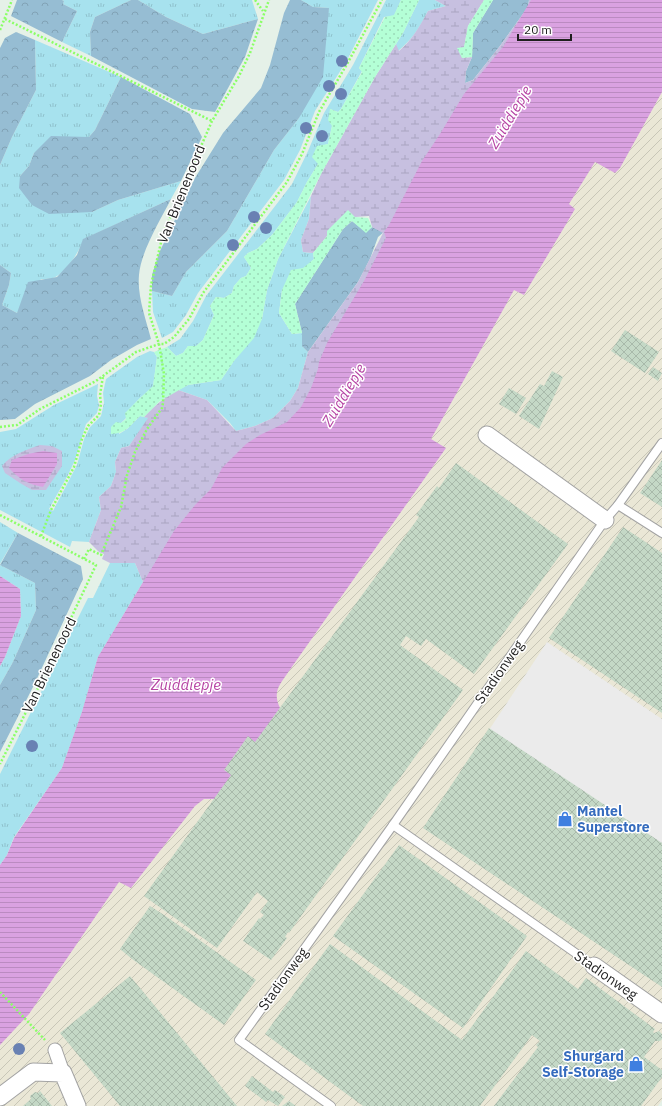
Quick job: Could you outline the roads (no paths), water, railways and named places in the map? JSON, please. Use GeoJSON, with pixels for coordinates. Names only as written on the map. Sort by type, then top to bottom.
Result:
{"type":"FeatureCollection","features":[{"type":"Feature","properties":{"kind":"street"},"geometry":{"type":"LineString","coordinates":[[487,436],[605,520]]}},
{"type":"Feature","properties":{"kind":"street","name":"Stadionweg"},"geometry":{"type":"LineString","coordinates":[[594,966],[662,1014]]}},
{"type":"Feature","properties":{"kind":"street"},"geometry":{"type":"LineString","coordinates":[[55,1050],[63,1073],[78,1106]]}},
{"type":"Feature","properties":{"kind":"street"},"geometry":{"type":"LineString","coordinates":[[0,1097],[33,1072],[63,1073]]}},
{"type":"Feature","properties":{"kind":"lane","name":"Stadionweg"},"geometry":{"type":"LineString","coordinates":[[331,1106],[239,1040],[393,825],[605,520],[662,442]]}},
{"type":"Feature","properties":{"kind":"lane"},"geometry":{"type":"LineString","coordinates":[[618,504],[662,533]]}},
{"type":"Feature","properties":{"kind":"lane","name":"Stadionweg"},"geometry":{"type":"LineString","coordinates":[[393,825],[594,966]]}},
{"type":"Feature","properties":{"kind":"water","name":"Zuiddiepje"},"geometry":{"type":"Polygon","coordinates":[[[531,0],[662,0],[662,92],[620,168],[615,173],[595,162],[569,204],[575,209],[524,295],[514,290],[431,439],[446,448],[283,680],[277,693],[280,708],[216,799],[204,799],[195,806],[131,888],[119,882],[29,1014],[0,1045],[0,865],[7,855],[14,838],[62,768],[82,712],[98,657],[174,531],[195,505],[211,489],[222,468],[246,444],[260,435],[287,422],[301,407],[311,388],[327,343],[364,281],[386,238],[384,232],[422,161],[464,94],[503,47],[531,0]]]}},
{"type":"Feature","properties":{"kind":"water"},"geometry":{"type":"Polygon","coordinates":[[[43,451],[57,453],[57,464],[43,487],[24,481],[9,468],[12,460],[28,454],[43,451]]]}},
{"type":"Feature","properties":{"kind":"water"},"geometry":{"type":"Polygon","coordinates":[[[0,576],[20,589],[21,616],[0,666],[0,576]]]}},
{"type":"Feature","properties":{"kind":"place","name":"Mantel Superstore"},"geometry":{"type":"Point","coordinates":[565,819]}},
{"type":"Feature","properties":{"kind":"place","name":"Shurgard Self-Storage"},"geometry":{"type":"Point","coordinates":[636,1064]}}]}
